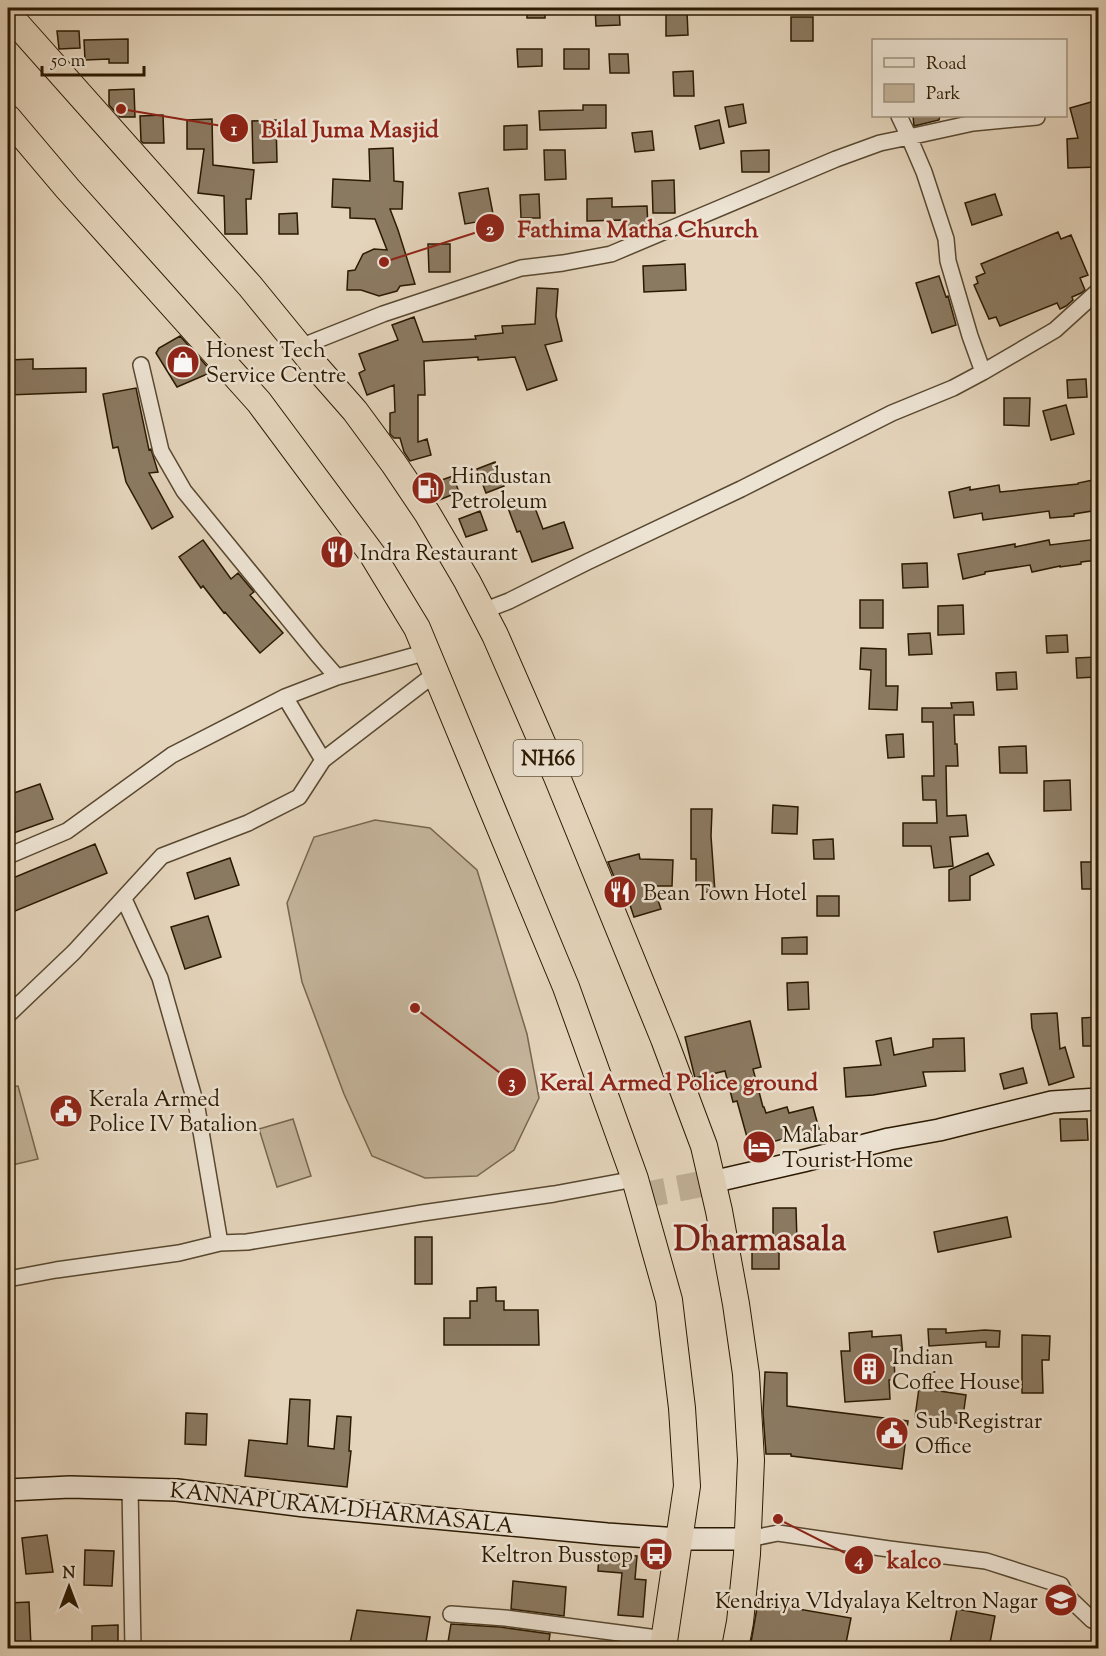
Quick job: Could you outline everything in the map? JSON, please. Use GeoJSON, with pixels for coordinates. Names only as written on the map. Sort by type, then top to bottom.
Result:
{"type":"FeatureCollection","features":[{"type":"Feature","properties":{"kind":"highway","name":"NH66"},"geometry":{"type":"LineString","coordinates":[[8,14],[250,286],[355,411],[427,513],[495,635],[557,777],[664,1040],[704,1146],[736,1304],[746,1374],[750,1460],[748,1539],[740,1622],[735,1648]]}},
{"type":"Feature","properties":{"kind":"highway","name":"NH66"},"geometry":{"type":"LineString","coordinates":[[8,118],[68,189],[259,402],[372,554],[417,628],[432,662],[566,987],[635,1179],[669,1300],[682,1408],[687,1486],[664,1644]]}},
{"type":"Feature","properties":{"kind":"main road"},"geometry":{"type":"LineString","coordinates":[[712,1182],[1052,1102],[1098,1099]]}},
{"type":"Feature","properties":{"kind":"main road","name":"KANNAPURAM-DHARMASALA"},"geometry":{"type":"LineString","coordinates":[[8,1490],[70,1487],[177,1490],[317,1507],[607,1534],[679,1539],[748,1539]]}},
{"type":"Feature","properties":{"kind":"street"},"geometry":{"type":"LineString","coordinates":[[899,117],[924,172],[946,239],[948,261],[983,372]]}},
{"type":"Feature","properties":{"kind":"street"},"geometry":{"type":"LineString","coordinates":[[300,347],[383,314],[520,268],[563,264],[611,254],[880,142],[973,123],[1037,117]]}},
{"type":"Feature","properties":{"kind":"street"},"geometry":{"type":"LineString","coordinates":[[483,611],[509,601],[741,489],[892,413],[953,388],[1055,330],[1098,291]]}},
{"type":"Feature","properties":{"kind":"street"},"geometry":{"type":"LineString","coordinates":[[141,365],[161,451],[184,491],[337,677]]}},
{"type":"Feature","properties":{"kind":"street"},"geometry":{"type":"LineString","coordinates":[[8,856],[67,831],[172,755],[285,697],[337,677],[432,662]]}},
{"type":"Feature","properties":{"kind":"street"},"geometry":{"type":"LineString","coordinates":[[8,1015],[74,952],[162,856],[248,823],[299,797],[323,760],[432,662]]}},
{"type":"Feature","properties":{"kind":"street"},"geometry":{"type":"LineString","coordinates":[[285,697],[323,760]]}},
{"type":"Feature","properties":{"kind":"street"},"geometry":{"type":"LineString","coordinates":[[124,899],[160,978],[197,1108],[220,1243]]}},
{"type":"Feature","properties":{"kind":"street"},"geometry":{"type":"LineString","coordinates":[[8,1279],[179,1253],[220,1243],[258,1240],[597,1187],[635,1179]]}},
{"type":"Feature","properties":{"kind":"street"},"geometry":{"type":"LineString","coordinates":[[130,1488],[133,1648]]}},
{"type":"Feature","properties":{"kind":"street"},"geometry":{"type":"LineString","coordinates":[[748,1539],[778,1533],[986,1561],[1061,1585],[1066,1595],[1092,1620]]}},
{"type":"Feature","properties":{"kind":"street"},"geometry":{"type":"LineString","coordinates":[[451,1614],[505,1618],[664,1644]]}},
{"type":"Feature","properties":{"kind":"green space"},"geometry":{"type":"Polygon","coordinates":[[[375,820],[430,828],[477,870],[527,1034],[539,1098],[514,1150],[477,1176],[425,1178],[372,1156],[344,1094],[302,982],[287,903],[314,837],[375,820]]]}},
{"type":"Feature","properties":{"kind":"green space"},"geometry":{"type":"Polygon","coordinates":[[[18,1086],[38,1159],[8,1166],[8,1087],[18,1086]]]}},
{"type":"Feature","properties":{"kind":"green space"},"geometry":{"type":"Polygon","coordinates":[[[293,1119],[311,1176],[277,1187],[259,1129],[293,1119]]]}},
{"type":"Feature","properties":{"kind":"building"},"geometry":{"type":"Polygon","coordinates":[[[527,8],[545,8],[545,18],[527,18],[527,8]]]}},
{"type":"Feature","properties":{"kind":"building"},"geometry":{"type":"Polygon","coordinates":[[[595,8],[619,8],[620,25],[596,26],[595,8]]]}},
{"type":"Feature","properties":{"kind":"building"},"geometry":{"type":"Polygon","coordinates":[[[687,11],[688,35],[666,36],[666,12],[687,11]]]}},
{"type":"Feature","properties":{"kind":"building"},"geometry":{"type":"Polygon","coordinates":[[[791,17],[813,17],[813,41],[791,41],[791,17]]]}},
{"type":"Feature","properties":{"kind":"building"},"geometry":{"type":"Polygon","coordinates":[[[57,31],[79,31],[80,48],[59,49],[57,31]]]}},
{"type":"Feature","properties":{"kind":"building"},"geometry":{"type":"Polygon","coordinates":[[[128,39],[128,63],[109,63],[109,59],[85,60],[84,40],[128,39]]]}},
{"type":"Feature","properties":{"kind":"building"},"geometry":{"type":"Polygon","coordinates":[[[517,49],[542,49],[542,66],[518,67],[517,49]]]}},
{"type":"Feature","properties":{"kind":"building"},"geometry":{"type":"Polygon","coordinates":[[[564,49],[589,49],[589,69],[564,69],[564,49]]]}},
{"type":"Feature","properties":{"kind":"building"},"geometry":{"type":"Polygon","coordinates":[[[609,54],[628,54],[629,73],[610,73],[609,54]]]}},
{"type":"Feature","properties":{"kind":"building"},"geometry":{"type":"Polygon","coordinates":[[[693,71],[694,96],[674,96],[673,72],[693,71]]]}},
{"type":"Feature","properties":{"kind":"building"},"geometry":{"type":"Polygon","coordinates":[[[134,89],[135,117],[120,117],[109,105],[109,90],[134,89]]]}},
{"type":"Feature","properties":{"kind":"building"},"geometry":{"type":"Polygon","coordinates":[[[1098,100],[1098,119],[1095,120],[1098,167],[1068,168],[1067,139],[1078,138],[1070,108],[1098,100]]]}},
{"type":"Feature","properties":{"kind":"building"},"geometry":{"type":"Polygon","coordinates":[[[743,104],[746,123],[729,127],[725,107],[743,104]]]}},
{"type":"Feature","properties":{"kind":"building"},"geometry":{"type":"Polygon","coordinates":[[[583,105],[606,105],[606,128],[540,130],[539,111],[583,110],[583,105]]]}},
{"type":"Feature","properties":{"kind":"building"},"geometry":{"type":"Polygon","coordinates":[[[163,115],[164,143],[143,143],[140,116],[163,115]]]}},
{"type":"Feature","properties":{"kind":"building"},"geometry":{"type":"Polygon","coordinates":[[[913,117],[940,117],[939,120],[914,126],[913,117]]]}},
{"type":"Feature","properties":{"kind":"building"},"geometry":{"type":"Polygon","coordinates":[[[212,119],[213,165],[254,170],[251,199],[246,199],[247,234],[225,234],[224,196],[198,193],[204,149],[187,149],[187,120],[212,119]]]}},
{"type":"Feature","properties":{"kind":"building"},"geometry":{"type":"Polygon","coordinates":[[[276,120],[277,162],[253,163],[252,121],[276,120]]]}},
{"type":"Feature","properties":{"kind":"building"},"geometry":{"type":"Polygon","coordinates":[[[719,120],[724,143],[700,149],[695,126],[719,120]]]}},
{"type":"Feature","properties":{"kind":"building"},"geometry":{"type":"Polygon","coordinates":[[[527,125],[527,149],[504,150],[504,126],[527,125]]]}},
{"type":"Feature","properties":{"kind":"building"},"geometry":{"type":"Polygon","coordinates":[[[652,131],[654,150],[635,152],[632,133],[652,131]]]}},
{"type":"Feature","properties":{"kind":"building"},"geometry":{"type":"Polygon","coordinates":[[[393,148],[394,181],[403,182],[402,209],[390,209],[415,284],[400,286],[397,291],[379,296],[361,290],[347,290],[348,271],[355,270],[363,254],[374,249],[387,250],[375,219],[350,218],[350,208],[332,207],[333,179],[370,181],[369,149],[393,148]]]}},
{"type":"Feature","properties":{"kind":"building"},"geometry":{"type":"Polygon","coordinates":[[[544,150],[565,150],[566,179],[545,180],[544,150]]]}},
{"type":"Feature","properties":{"kind":"building"},"geometry":{"type":"Polygon","coordinates":[[[769,150],[769,172],[742,172],[741,151],[769,150]]]}},
{"type":"Feature","properties":{"kind":"building"},"geometry":{"type":"Polygon","coordinates":[[[674,180],[675,213],[653,213],[652,181],[674,180]]]}},
{"type":"Feature","properties":{"kind":"building"},"geometry":{"type":"Polygon","coordinates":[[[488,188],[494,219],[465,224],[459,193],[488,188]]]}},
{"type":"Feature","properties":{"kind":"building"},"geometry":{"type":"Polygon","coordinates":[[[539,194],[540,218],[521,218],[520,195],[539,194]]]}},
{"type":"Feature","properties":{"kind":"building"},"geometry":{"type":"Polygon","coordinates":[[[995,194],[1002,215],[972,225],[965,203],[995,194]]]}},
{"type":"Feature","properties":{"kind":"building"},"geometry":{"type":"Polygon","coordinates":[[[612,198],[612,207],[647,206],[648,228],[622,230],[622,220],[587,221],[587,199],[612,198]]]}},
{"type":"Feature","properties":{"kind":"building"},"geometry":{"type":"Polygon","coordinates":[[[297,213],[298,234],[279,234],[279,214],[297,213]]]}},
{"type":"Feature","properties":{"kind":"building"},"geometry":{"type":"Polygon","coordinates":[[[1058,232],[1061,239],[1071,235],[1088,275],[1080,278],[1085,290],[1072,297],[1073,300],[1060,309],[1057,303],[1000,326],[996,317],[989,319],[974,285],[978,283],[976,277],[985,273],[981,264],[1058,232]]]}},
{"type":"Feature","properties":{"kind":"building"},"geometry":{"type":"Polygon","coordinates":[[[428,244],[450,244],[450,272],[429,272],[428,244]]]}},
{"type":"Feature","properties":{"kind":"building"},"geometry":{"type":"Polygon","coordinates":[[[685,264],[686,290],[644,292],[643,266],[685,264]]]}},
{"type":"Feature","properties":{"kind":"building"},"geometry":{"type":"Polygon","coordinates":[[[939,276],[946,297],[948,296],[956,325],[932,333],[916,283],[939,276]]]}},
{"type":"Feature","properties":{"kind":"building"},"geometry":{"type":"Polygon","coordinates":[[[537,288],[558,289],[556,316],[562,341],[545,345],[557,380],[527,390],[515,357],[424,361],[425,395],[418,395],[418,442],[427,439],[431,455],[410,461],[404,452],[400,438],[394,438],[390,434],[390,413],[395,412],[394,385],[367,395],[359,373],[365,370],[359,354],[398,340],[392,325],[414,317],[423,342],[476,339],[475,336],[503,333],[502,326],[535,324],[537,288]]]}},
{"type":"Feature","properties":{"kind":"building","name":"Honest Tech Service Centre"},"geometry":{"type":"Polygon","coordinates":[[[180,336],[212,372],[177,387],[156,353],[159,348],[180,336]]]}},
{"type":"Feature","properties":{"kind":"building"},"geometry":{"type":"Polygon","coordinates":[[[33,359],[33,369],[86,368],[86,392],[8,395],[8,360],[33,359]]]}},
{"type":"Feature","properties":{"kind":"building"},"geometry":{"type":"Polygon","coordinates":[[[1086,379],[1087,397],[1068,398],[1067,380],[1086,379]]]}},
{"type":"Feature","properties":{"kind":"building"},"geometry":{"type":"Polygon","coordinates":[[[136,388],[149,450],[151,449],[158,472],[149,473],[173,517],[152,529],[126,482],[118,447],[113,448],[103,394],[136,388]]]}},
{"type":"Feature","properties":{"kind":"building"},"geometry":{"type":"Polygon","coordinates":[[[1004,398],[1030,398],[1029,426],[1004,425],[1004,398]]]}},
{"type":"Feature","properties":{"kind":"building"},"geometry":{"type":"Polygon","coordinates":[[[1066,405],[1074,434],[1051,440],[1043,411],[1066,405]]]}},
{"type":"Feature","properties":{"kind":"building"},"geometry":{"type":"Polygon","coordinates":[[[495,462],[504,486],[486,493],[477,469],[495,462]]]}},
{"type":"Feature","properties":{"kind":"building"},"geometry":{"type":"Polygon","coordinates":[[[453,476],[459,492],[439,500],[433,483],[453,476]]]}},
{"type":"Feature","properties":{"kind":"building"},"geometry":{"type":"Polygon","coordinates":[[[1098,479],[1098,510],[1074,514],[1074,516],[1050,518],[1049,511],[983,520],[982,513],[954,518],[949,492],[970,487],[970,490],[999,485],[1000,492],[1078,484],[1098,479]]]}},
{"type":"Feature","properties":{"kind":"building"},"geometry":{"type":"Polygon","coordinates":[[[532,500],[543,529],[564,522],[573,548],[532,562],[508,508],[532,500]]]}},
{"type":"Feature","properties":{"kind":"building"},"geometry":{"type":"Polygon","coordinates":[[[480,511],[487,530],[466,537],[459,519],[480,511]]]}},
{"type":"Feature","properties":{"kind":"building"},"geometry":{"type":"Polygon","coordinates":[[[1098,539],[1098,560],[1032,572],[1030,565],[985,572],[985,574],[963,579],[958,554],[1049,540],[1050,545],[1098,539]]]}},
{"type":"Feature","properties":{"kind":"building"},"geometry":{"type":"Polygon","coordinates":[[[203,540],[231,579],[238,573],[254,592],[250,595],[283,633],[260,653],[203,586],[201,588],[179,557],[203,540]]]}},
{"type":"Feature","properties":{"kind":"building"},"geometry":{"type":"Polygon","coordinates":[[[927,563],[928,587],[903,588],[902,564],[927,563]]]}},
{"type":"Feature","properties":{"kind":"building"},"geometry":{"type":"Polygon","coordinates":[[[860,600],[883,600],[883,628],[860,628],[860,600]]]}},
{"type":"Feature","properties":{"kind":"building"},"geometry":{"type":"Polygon","coordinates":[[[963,605],[964,634],[938,635],[938,606],[963,605]]]}},
{"type":"Feature","properties":{"kind":"building"},"geometry":{"type":"Polygon","coordinates":[[[930,633],[932,654],[909,655],[908,634],[930,633]]]}},
{"type":"Feature","properties":{"kind":"building"},"geometry":{"type":"Polygon","coordinates":[[[1067,635],[1068,652],[1047,653],[1046,636],[1067,635]]]}},
{"type":"Feature","properties":{"kind":"building"},"geometry":{"type":"Polygon","coordinates":[[[861,648],[886,649],[886,686],[898,686],[897,710],[869,709],[871,670],[860,669],[861,648]]]}},
{"type":"Feature","properties":{"kind":"building"},"geometry":{"type":"Polygon","coordinates":[[[1096,657],[1097,677],[1077,678],[1076,658],[1096,657]]]}},
{"type":"Feature","properties":{"kind":"building"},"geometry":{"type":"Polygon","coordinates":[[[1016,672],[1017,689],[997,690],[996,673],[1016,672]]]}},
{"type":"Feature","properties":{"kind":"building"},"geometry":{"type":"Polygon","coordinates":[[[973,702],[974,715],[954,715],[958,766],[946,766],[947,816],[966,815],[968,836],[950,837],[953,866],[934,868],[931,846],[903,846],[903,823],[937,823],[936,800],[923,800],[922,776],[934,776],[933,722],[922,722],[922,708],[952,708],[951,703],[973,702]]]}},
{"type":"Feature","properties":{"kind":"building"},"geometry":{"type":"Polygon","coordinates":[[[903,734],[904,757],[888,758],[886,735],[903,734]]]}},
{"type":"Feature","properties":{"kind":"building"},"geometry":{"type":"Polygon","coordinates":[[[1026,746],[1027,773],[1000,773],[999,747],[1026,746]]]}},
{"type":"Feature","properties":{"kind":"building"},"geometry":{"type":"Polygon","coordinates":[[[1070,780],[1071,810],[1044,811],[1044,781],[1070,780]]]}},
{"type":"Feature","properties":{"kind":"building"},"geometry":{"type":"Polygon","coordinates":[[[40,784],[53,819],[8,835],[8,795],[40,784]]]}},
{"type":"Feature","properties":{"kind":"building"},"geometry":{"type":"Polygon","coordinates":[[[773,805],[798,807],[797,834],[772,833],[773,805]]]}},
{"type":"Feature","properties":{"kind":"building"},"geometry":{"type":"Polygon","coordinates":[[[691,809],[712,809],[711,836],[715,892],[702,892],[702,886],[696,886],[696,859],[691,859],[691,809]]]}},
{"type":"Feature","properties":{"kind":"building"},"geometry":{"type":"Polygon","coordinates":[[[833,839],[834,859],[814,859],[813,840],[833,839]]]}},
{"type":"Feature","properties":{"kind":"building"},"geometry":{"type":"Polygon","coordinates":[[[95,844],[107,873],[8,914],[8,880],[95,844]]]}},
{"type":"Feature","properties":{"kind":"building"},"geometry":{"type":"Polygon","coordinates":[[[988,853],[994,865],[970,876],[970,900],[949,901],[949,870],[988,853]]]}},
{"type":"Feature","properties":{"kind":"building"},"geometry":{"type":"Polygon","coordinates":[[[639,854],[640,859],[673,860],[672,886],[653,886],[661,909],[634,917],[624,887],[619,889],[608,862],[639,854]]]}},
{"type":"Feature","properties":{"kind":"building"},"geometry":{"type":"Polygon","coordinates":[[[230,858],[239,885],[195,899],[187,873],[230,858]]]}},
{"type":"Feature","properties":{"kind":"building"},"geometry":{"type":"Polygon","coordinates":[[[1081,862],[1098,862],[1098,889],[1082,889],[1081,862]]]}},
{"type":"Feature","properties":{"kind":"building"},"geometry":{"type":"Polygon","coordinates":[[[817,896],[839,896],[839,916],[817,916],[817,896]]]}},
{"type":"Feature","properties":{"kind":"building"},"geometry":{"type":"Polygon","coordinates":[[[208,916],[221,957],[185,969],[171,927],[208,916]]]}},
{"type":"Feature","properties":{"kind":"building"},"geometry":{"type":"Polygon","coordinates":[[[807,937],[807,954],[782,954],[782,938],[807,937]]]}},
{"type":"Feature","properties":{"kind":"building"},"geometry":{"type":"Polygon","coordinates":[[[808,982],[809,1009],[788,1010],[787,983],[808,982]]]}},
{"type":"Feature","properties":{"kind":"building"},"geometry":{"type":"Polygon","coordinates":[[[1057,1013],[1060,1049],[1065,1047],[1074,1077],[1049,1085],[1032,1028],[1031,1014],[1057,1013]]]}},
{"type":"Feature","properties":{"kind":"building"},"geometry":{"type":"Polygon","coordinates":[[[1098,1017],[1098,1046],[1083,1046],[1082,1018],[1098,1017]]]}},
{"type":"Feature","properties":{"kind":"building"},"geometry":{"type":"Polygon","coordinates":[[[750,1021],[761,1067],[753,1069],[766,1113],[787,1107],[789,1113],[813,1107],[819,1129],[750,1148],[737,1101],[733,1102],[725,1071],[695,1078],[685,1037],[750,1021]]]}},
{"type":"Feature","properties":{"kind":"building"},"geometry":{"type":"Polygon","coordinates":[[[891,1038],[894,1055],[933,1047],[933,1039],[964,1038],[965,1071],[923,1072],[926,1086],[846,1097],[844,1068],[881,1065],[876,1041],[891,1038]]]}},
{"type":"Feature","properties":{"kind":"building"},"geometry":{"type":"Polygon","coordinates":[[[1023,1068],[1027,1083],[1004,1089],[1000,1074],[1023,1068]]]}},
{"type":"Feature","properties":{"kind":"building"},"geometry":{"type":"Polygon","coordinates":[[[1060,1119],[1087,1119],[1088,1140],[1061,1141],[1060,1119]]]}},
{"type":"Feature","properties":{"kind":"building"},"geometry":{"type":"Polygon","coordinates":[[[773,1208],[796,1208],[797,1242],[773,1242],[773,1208]]]}},
{"type":"Feature","properties":{"kind":"building"},"geometry":{"type":"Polygon","coordinates":[[[1007,1217],[1011,1237],[938,1252],[934,1232],[1007,1217]]]}},
{"type":"Feature","properties":{"kind":"building"},"geometry":{"type":"Polygon","coordinates":[[[415,1237],[432,1237],[432,1284],[415,1284],[415,1237]]]}},
{"type":"Feature","properties":{"kind":"building"},"geometry":{"type":"Polygon","coordinates":[[[752,1252],[779,1252],[779,1269],[752,1269],[752,1252]]]}},
{"type":"Feature","properties":{"kind":"building"},"geometry":{"type":"Polygon","coordinates":[[[496,1287],[496,1301],[504,1301],[504,1310],[538,1310],[539,1345],[444,1345],[444,1318],[470,1318],[470,1301],[477,1301],[477,1288],[496,1287]]]}},
{"type":"Feature","properties":{"kind":"building"},"geometry":{"type":"Polygon","coordinates":[[[928,1329],[946,1329],[946,1333],[1000,1331],[999,1347],[986,1347],[986,1342],[929,1346],[928,1329]]]}},
{"type":"Feature","properties":{"kind":"building","name":"Indian Coffee House"},"geometry":{"type":"Polygon","coordinates":[[[872,1331],[872,1337],[901,1335],[903,1357],[894,1358],[895,1380],[889,1380],[890,1399],[845,1402],[841,1351],[850,1351],[849,1333],[872,1331]]]}},
{"type":"Feature","properties":{"kind":"building"},"geometry":{"type":"Polygon","coordinates":[[[1022,1335],[1050,1336],[1049,1360],[1042,1360],[1043,1393],[1022,1393],[1022,1335]]]}},
{"type":"Feature","properties":{"kind":"building"},"geometry":{"type":"Polygon","coordinates":[[[765,1372],[787,1373],[787,1406],[908,1421],[902,1469],[791,1456],[791,1454],[766,1454],[763,1413],[765,1372]]]}},
{"type":"Feature","properties":{"kind":"building"},"geometry":{"type":"Polygon","coordinates":[[[919,1388],[966,1395],[962,1424],[915,1417],[919,1388]]]}},
{"type":"Feature","properties":{"kind":"building"},"geometry":{"type":"Polygon","coordinates":[[[290,1399],[310,1400],[308,1446],[334,1449],[337,1416],[351,1417],[349,1451],[351,1451],[347,1487],[245,1476],[249,1440],[287,1444],[290,1399]]]}},
{"type":"Feature","properties":{"kind":"building"},"geometry":{"type":"Polygon","coordinates":[[[186,1413],[207,1414],[206,1445],[185,1444],[186,1413]]]}},
{"type":"Feature","properties":{"kind":"building"},"geometry":{"type":"Polygon","coordinates":[[[47,1535],[53,1572],[26,1574],[22,1538],[47,1535]]]}},
{"type":"Feature","properties":{"kind":"building"},"geometry":{"type":"Polygon","coordinates":[[[85,1550],[114,1551],[112,1586],[84,1585],[85,1550]]]}},
{"type":"Feature","properties":{"kind":"building"},"geometry":{"type":"Polygon","coordinates":[[[599,1553],[637,1556],[635,1579],[646,1580],[643,1617],[618,1615],[622,1573],[598,1571],[599,1553]]]}},
{"type":"Feature","properties":{"kind":"building"},"geometry":{"type":"Polygon","coordinates":[[[513,1581],[566,1587],[564,1616],[511,1609],[513,1581]]]}},
{"type":"Feature","properties":{"kind":"building"},"geometry":{"type":"Polygon","coordinates":[[[29,1602],[31,1647],[8,1648],[8,1603],[29,1602]]]}},
{"type":"Feature","properties":{"kind":"building"},"geometry":{"type":"Polygon","coordinates":[[[758,1602],[851,1618],[845,1648],[750,1648],[758,1602]]]}},
{"type":"Feature","properties":{"kind":"building"},"geometry":{"type":"Polygon","coordinates":[[[957,1609],[995,1616],[989,1648],[949,1648],[957,1609]]]}},
{"type":"Feature","properties":{"kind":"building"},"geometry":{"type":"Polygon","coordinates":[[[357,1610],[430,1617],[425,1648],[349,1648],[357,1610]]]}},
{"type":"Feature","properties":{"kind":"building"},"geometry":{"type":"Polygon","coordinates":[[[451,1624],[500,1627],[550,1634],[548,1648],[447,1648],[451,1624]]]}},
{"type":"Feature","properties":{"kind":"building"},"geometry":{"type":"Polygon","coordinates":[[[118,1625],[118,1648],[92,1648],[92,1626],[118,1625]]]}},
{"type":"Feature","properties":{"kind":"tunnel"},"geometry":{"type":"LineString","coordinates":[[640,1196],[712,1182]]}},
{"type":"Feature","properties":{"kind":"place","name":"Bilal Juma Masjid"},"geometry":{"type":"Point","coordinates":[121,109]}},
{"type":"Feature","properties":{"kind":"place","name":"Fathima Matha Church"},"geometry":{"type":"Point","coordinates":[384,262]}},
{"type":"Feature","properties":{"kind":"place","name":"Honest Tech Service Centre"},"geometry":{"type":"Point","coordinates":[183,362]}},
{"type":"Feature","properties":{"kind":"place","name":"Hindustan Petroleum"},"geometry":{"type":"Point","coordinates":[428,488]}},
{"type":"Feature","properties":{"kind":"place","name":"Indra Restaurant"},"geometry":{"type":"Point","coordinates":[337,552]}},
{"type":"Feature","properties":{"kind":"place","name":"Bean Town Hotel"},"geometry":{"type":"Point","coordinates":[620,892]}},
{"type":"Feature","properties":{"kind":"place","name":"Keral Armed Police ground"},"geometry":{"type":"Point","coordinates":[415,1008]}},
{"type":"Feature","properties":{"kind":"place","name":"Kerala Armed Police IV Batalion"},"geometry":{"type":"Point","coordinates":[66,1111]}},
{"type":"Feature","properties":{"kind":"place","name":"Malabar Tourist Home"},"geometry":{"type":"Point","coordinates":[759,1147]}},
{"type":"Feature","properties":{"kind":"place","name":"Indian Coffee House"},"geometry":{"type":"Point","coordinates":[869,1369]}},
{"type":"Feature","properties":{"kind":"place","name":"Sub Registrar Office"},"geometry":{"type":"Point","coordinates":[892,1433]}},
{"type":"Feature","properties":{"kind":"place","name":"kalco"},"geometry":{"type":"Point","coordinates":[778,1519]}},
{"type":"Feature","properties":{"kind":"place","name":"Keltron Busstop"},"geometry":{"type":"Point","coordinates":[656,1554]}},
{"type":"Feature","properties":{"kind":"place","name":"Kendriya VIdyalaya Keltron Nagar"},"geometry":{"type":"Point","coordinates":[1061,1600]}},
{"type":"Feature","properties":{"kind":"district","name":"Dharmasala"},"geometry":{"type":"Point","coordinates":[760,1238]}}]}
